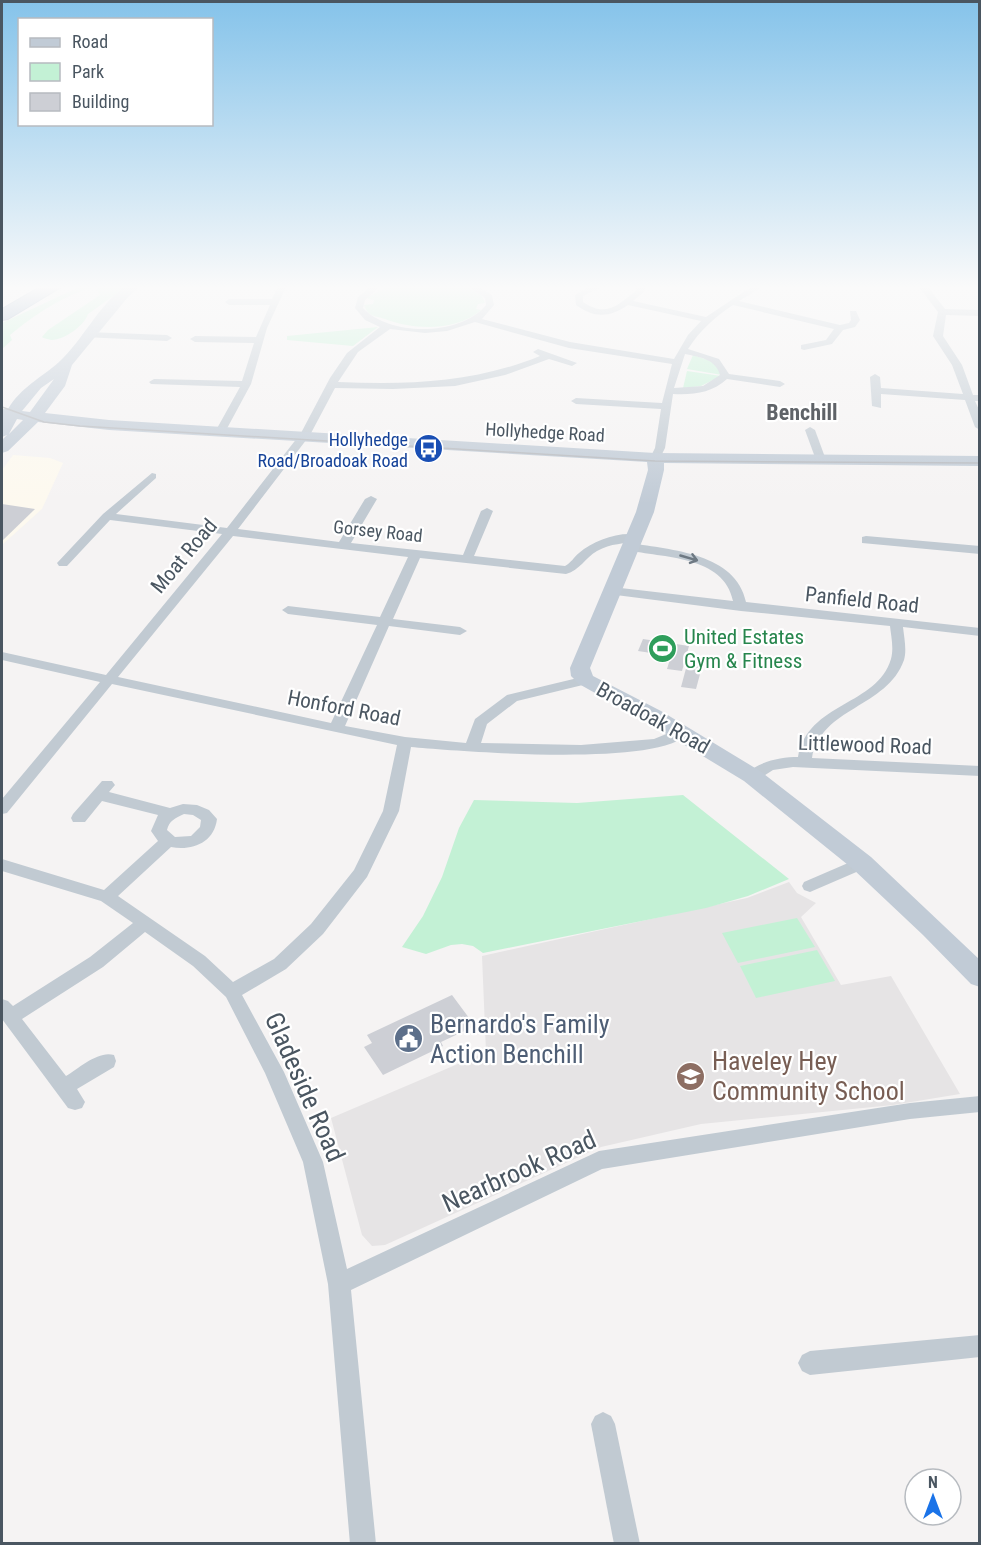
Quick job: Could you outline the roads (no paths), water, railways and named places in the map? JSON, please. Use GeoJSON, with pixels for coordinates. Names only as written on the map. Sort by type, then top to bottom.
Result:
{"type":"FeatureCollection","features":[{"type":"Feature","properties":{"kind":"street"},"geometry":{"type":"LineString","coordinates":[[13,419],[69,359]]}},
{"type":"Feature","properties":{"kind":"street"},"geometry":{"type":"LineString","coordinates":[[220,432],[246,384],[253,359]]}},
{"type":"Feature","properties":{"kind":"street","name":"Moat Road"},"geometry":{"type":"LineString","coordinates":[[2,809],[229,532],[303,437],[321,412],[346,359]]}},
{"type":"Feature","properties":{"kind":"street"},"geometry":{"type":"LineString","coordinates":[[332,385],[391,387],[462,381],[495,375],[539,359]]}},
{"type":"Feature","properties":{"kind":"street"},"geometry":{"type":"LineString","coordinates":[[558,359],[572,363]]}},
{"type":"Feature","properties":{"kind":"street"},"geometry":{"type":"LineString","coordinates":[[659,359],[677,362]]}},
{"type":"Feature","properties":{"kind":"street","name":"Broadoak Road"},"geometry":{"type":"LineString","coordinates":[[679,359],[670,391],[660,448],[655,458],[653,484],[633,543],[580,668],[581,676],[752,776],[862,863],[932,928],[980,977]]}},
{"type":"Feature","properties":{"kind":"street"},"geometry":{"type":"LineString","coordinates":[[711,359],[722,366],[725,376]]}},
{"type":"Feature","properties":{"kind":"street"},"geometry":{"type":"LineString","coordinates":[[953,359],[975,398],[980,427]]}},
{"type":"Feature","properties":{"kind":"street"},"geometry":{"type":"LineString","coordinates":[[2,401],[28,391],[65,364]]}},
{"type":"Feature","properties":{"kind":"street"},"geometry":{"type":"LineString","coordinates":[[670,391],[704,388],[714,385],[725,376],[780,384]]}},
{"type":"Feature","properties":{"kind":"street"},"geometry":{"type":"LineString","coordinates":[[875,378],[877,406]]}},
{"type":"Feature","properties":{"kind":"street"},"geometry":{"type":"LineString","coordinates":[[154,382],[246,384]]}},
{"type":"Feature","properties":{"kind":"street"},"geometry":{"type":"LineString","coordinates":[[2,448],[13,419],[28,391]]}},
{"type":"Feature","properties":{"kind":"street"},"geometry":{"type":"LineString","coordinates":[[876,391],[975,398]]}},
{"type":"Feature","properties":{"kind":"street"},"geometry":{"type":"LineString","coordinates":[[576,401],[667,406]]}},
{"type":"Feature","properties":{"kind":"street","name":"Hollyhedge Road"},"geometry":{"type":"LineString","coordinates":[[13,419],[655,458],[980,461]]}},
{"type":"Feature","properties":{"kind":"street"},"geometry":{"type":"LineString","coordinates":[[810,430],[821,460]]}},
{"type":"Feature","properties":{"kind":"street"},"geometry":{"type":"LineString","coordinates":[[63,563],[107,516],[152,476]]}},
{"type":"Feature","properties":{"kind":"street"},"geometry":{"type":"LineString","coordinates":[[343,546],[371,499]]}},
{"type":"Feature","properties":{"kind":"street"},"geometry":{"type":"LineString","coordinates":[[466,559],[488,511]]}},
{"type":"Feature","properties":{"kind":"street","name":"Gorsey Road"},"geometry":{"type":"LineString","coordinates":[[107,516],[343,546],[566,570],[573,568],[584,555],[594,548],[623,538],[633,543]]}},
{"type":"Feature","properties":{"kind":"street"},"geometry":{"type":"LineString","coordinates":[[866,540],[980,550]]}},
{"type":"Feature","properties":{"kind":"street"},"geometry":{"type":"LineString","coordinates":[[633,543],[708,564],[724,574],[736,587],[741,607]]}},
{"type":"Feature","properties":{"kind":"street"},"geometry":{"type":"LineString","coordinates":[[336,729],[416,553]]}},
{"type":"Feature","properties":{"kind":"street","name":"Panfield Road"},"geometry":{"type":"LineString","coordinates":[[612,591],[980,632]]}},
{"type":"Feature","properties":{"kind":"street"},"geometry":{"type":"LineString","coordinates":[[288,610],[460,631]]}},
{"type":"Feature","properties":{"kind":"street"},"geometry":{"type":"LineString","coordinates":[[804,763],[804,746],[821,724],[844,708],[868,697],[887,679],[898,659],[896,623]]}},
{"type":"Feature","properties":{"kind":"street","name":"Honford Road"},"geometry":{"type":"LineString","coordinates":[[2,656],[336,729],[405,741],[472,748],[581,750],[656,744],[675,738],[681,733]]}},
{"type":"Feature","properties":{"kind":"street"},"geometry":{"type":"LineString","coordinates":[[472,748],[480,722],[512,698],[586,680]]}},
{"type":"Feature","properties":{"kind":"street"},"geometry":{"type":"LineString","coordinates":[[232,992],[280,964],[317,929],[361,873],[390,811],[405,741]]}},
{"type":"Feature","properties":{"kind":"street","name":"Littlewood Road"},"geometry":{"type":"LineString","coordinates":[[752,776],[769,766],[781,763],[978,774]]}},
{"type":"Feature","properties":{"kind":"street"},"geometry":{"type":"LineString","coordinates":[[80,818],[102,790],[163,810],[167,816]]}},
{"type":"Feature","properties":{"kind":"street"},"geometry":{"type":"LineString","coordinates":[[183,809],[191,809],[205,814],[209,824],[207,830],[196,840],[180,843],[168,841],[159,831],[162,820],[167,816],[183,809]]}},
{"type":"Feature","properties":{"kind":"street"},"geometry":{"type":"LineString","coordinates":[[107,897],[168,841]]}},
{"type":"Feature","properties":{"kind":"street"},"geometry":{"type":"LineString","coordinates":[[810,886],[862,863]]}},
{"type":"Feature","properties":{"kind":"street","name":"Gladeside Road"},"geometry":{"type":"LineString","coordinates":[[2,864],[107,897],[199,961],[232,992],[274,1072],[313,1162],[339,1284],[363,1544]]}},
{"type":"Feature","properties":{"kind":"street"},"geometry":{"type":"LineString","coordinates":[[106,1061],[70,1095],[6,1012],[64,986],[125,941],[144,923]]}},
{"type":"Feature","properties":{"kind":"street","name":"Nearbrook Road"},"geometry":{"type":"LineString","coordinates":[[339,1284],[599,1160],[734,1137],[980,1104]]}},
{"type":"Feature","properties":{"kind":"street"},"geometry":{"type":"LineString","coordinates":[[810,1363],[980,1346]]}},
{"type":"Feature","properties":{"kind":"street"},"geometry":{"type":"LineString","coordinates":[[603,1424],[627,1544]]}},
{"type":"Feature","properties":{"kind":"tram line"},"geometry":{"type":"LineString","coordinates":[[2,407],[44,422],[80,426],[655,461],[980,463]]}},
{"type":"Feature","properties":{"kind":"place","name":"Hollyhedge Road/Broadoak Road"},"geometry":{"type":"Point","coordinates":[429,449]}},
{"type":"Feature","properties":{"kind":"place","name":"United Estates Gym & Fitness"},"geometry":{"type":"Point","coordinates":[663,649]}},
{"type":"Feature","properties":{"kind":"place","name":"Bernardo's Family Action Benchill"},"geometry":{"type":"Point","coordinates":[409,1039]}},
{"type":"Feature","properties":{"kind":"place","name":"Haveley Hey Community School"},"geometry":{"type":"Point","coordinates":[691,1076]}},
{"type":"Feature","properties":{"kind":"district","name":"Benchill"},"geometry":{"type":"Point","coordinates":[802,412]}}]}
